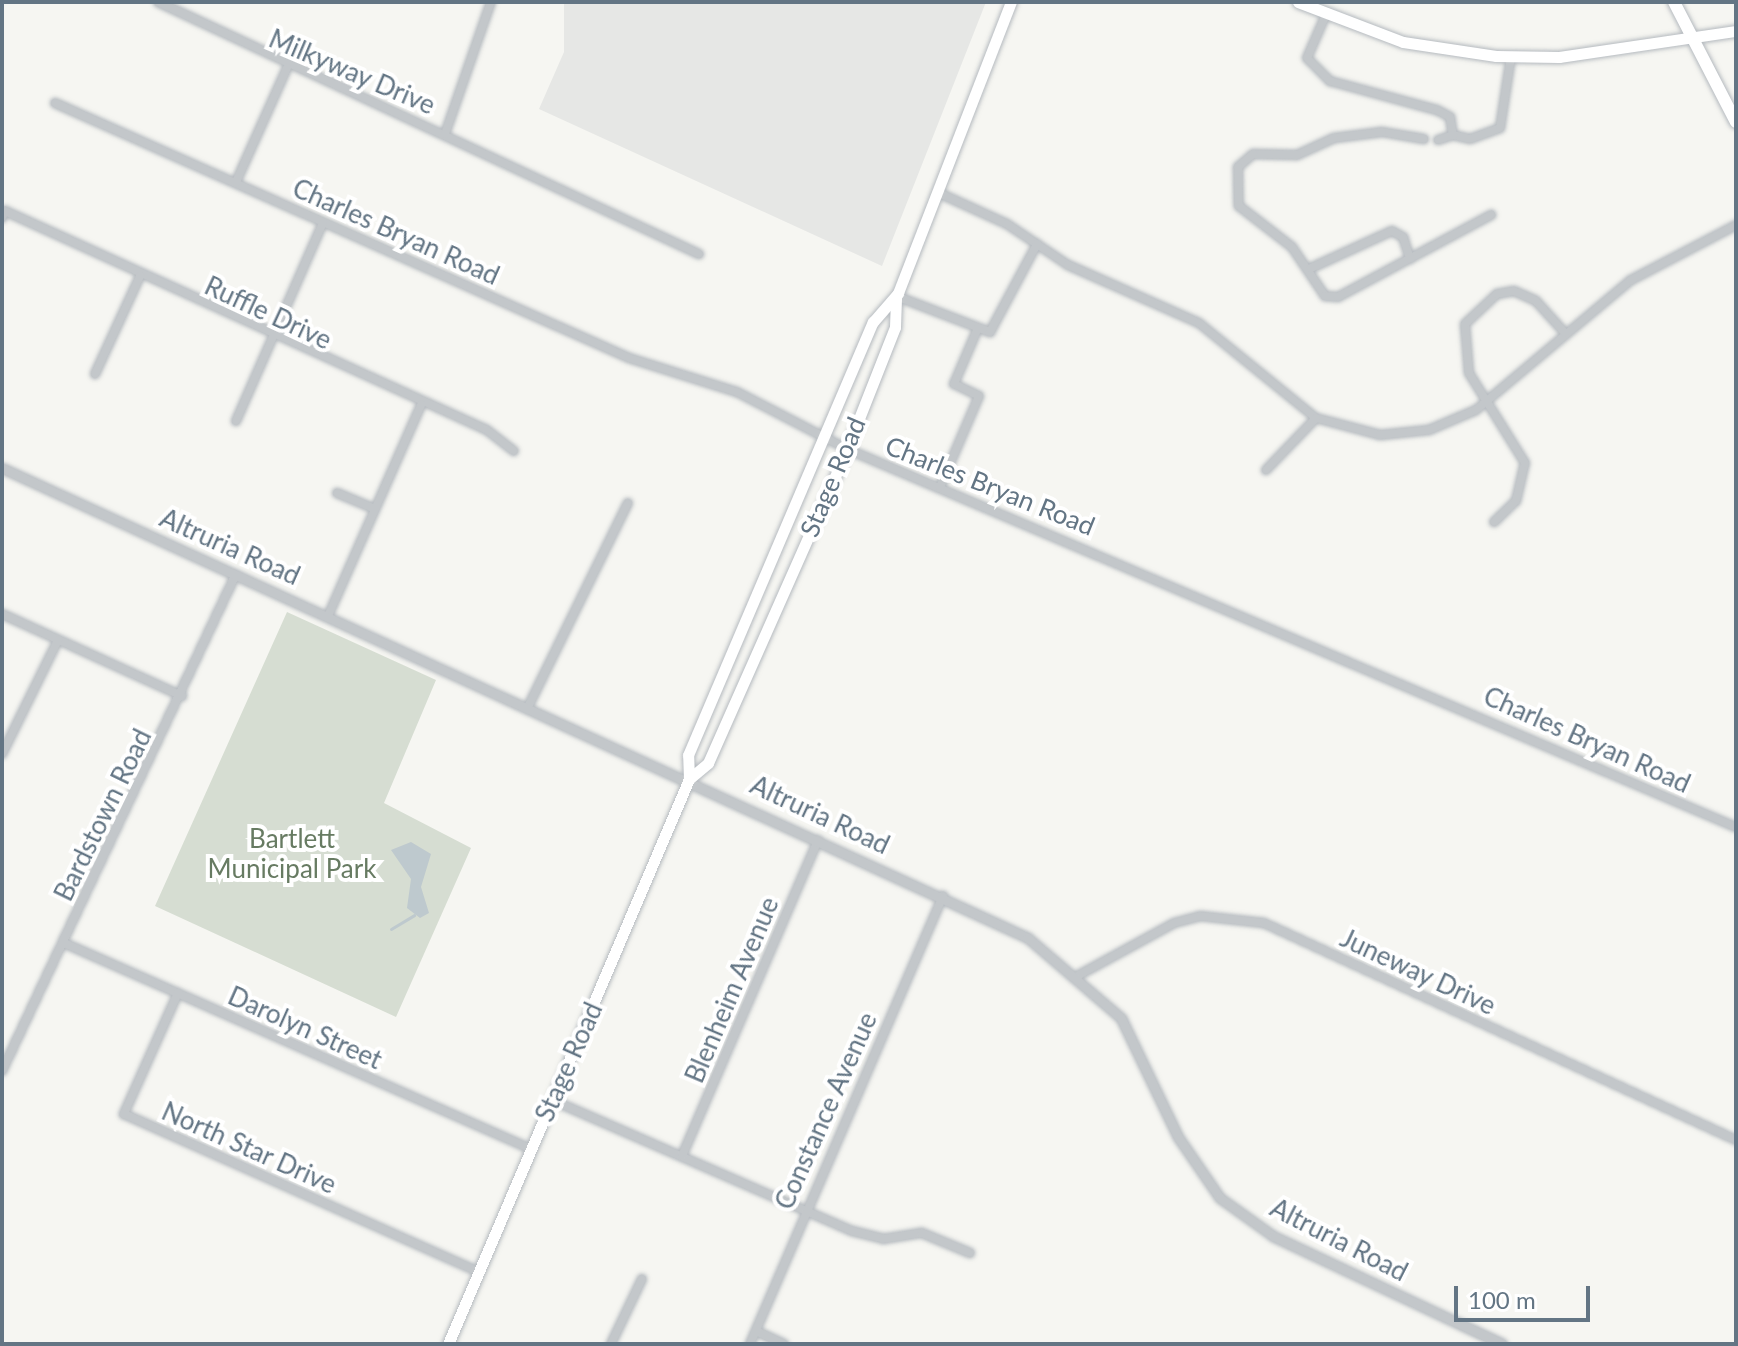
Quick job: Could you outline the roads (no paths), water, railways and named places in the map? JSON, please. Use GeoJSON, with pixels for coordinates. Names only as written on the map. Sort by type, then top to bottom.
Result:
{"type":"FeatureCollection","features":[{"type":"Feature","properties":{"kind":"main road","name":"Stage Road"},"geometry":{"type":"LineString","coordinates":[[448,1344],[689,779],[688,755],[827,438],[873,322],[896,296],[939,193],[1011,2]]}},
{"type":"Feature","properties":{"kind":"main road"},"geometry":{"type":"LineString","coordinates":[[1298,2],[1403,42],[1511,57],[1559,57],[1736,31]]}},
{"type":"Feature","properties":{"kind":"main road"},"geometry":{"type":"LineString","coordinates":[[1674,2],[1736,122]]}},
{"type":"Feature","properties":{"kind":"main road","name":"Stage Road"},"geometry":{"type":"LineString","coordinates":[[689,779],[708,763],[847,449],[895,327],[896,296]]}},
{"type":"Feature","properties":{"kind":"main road"},"geometry":{"type":"LineString","coordinates":[[756,599],[777,608]]}},
{"type":"Feature","properties":{"kind":"street","name":"Milkyway Drive"},"geometry":{"type":"LineString","coordinates":[[158,2],[287,68],[445,134],[699,254]]}},
{"type":"Feature","properties":{"kind":"street"},"geometry":{"type":"LineString","coordinates":[[445,134],[491,2]]}},
{"type":"Feature","properties":{"kind":"street"},"geometry":{"type":"LineString","coordinates":[[1327,12],[1307,58],[1330,81],[1437,110],[1450,117],[1453,135]]}},
{"type":"Feature","properties":{"kind":"street"},"geometry":{"type":"LineString","coordinates":[[1438,140],[1453,135],[1470,139],[1500,128],[1511,57]]}},
{"type":"Feature","properties":{"kind":"street"},"geometry":{"type":"LineString","coordinates":[[236,182],[287,68]]}},
{"type":"Feature","properties":{"kind":"street","name":"Charles Bryan Road"},"geometry":{"type":"LineString","coordinates":[[55,103],[629,358],[737,392],[847,449],[1736,827]]}},
{"type":"Feature","properties":{"kind":"street"},"geometry":{"type":"LineString","coordinates":[[1424,139],[1382,132],[1334,138],[1297,155],[1253,154],[1238,167],[1239,206],[1311,268],[1316,288],[1338,297],[1491,215]]}},
{"type":"Feature","properties":{"kind":"street"},"geometry":{"type":"LineString","coordinates":[[939,193],[1037,244],[1083,272],[1199,323],[1316,418],[1367,434],[1412,433],[1488,401],[1631,280],[1736,225]]}},
{"type":"Feature","properties":{"kind":"street","name":"Ruffle Drive"},"geometry":{"type":"LineString","coordinates":[[3,215],[421,405],[487,430],[514,451]]}},
{"type":"Feature","properties":{"kind":"street"},"geometry":{"type":"LineString","coordinates":[[236,421],[323,223]]}},
{"type":"Feature","properties":{"kind":"street"},"geometry":{"type":"LineString","coordinates":[[1311,268],[1392,231],[1403,237],[1410,259]]}},
{"type":"Feature","properties":{"kind":"street"},"geometry":{"type":"LineString","coordinates":[[896,296],[978,328],[994,329],[1037,244]]}},
{"type":"Feature","properties":{"kind":"street"},"geometry":{"type":"LineString","coordinates":[[95,374],[140,276]]}},
{"type":"Feature","properties":{"kind":"street"},"geometry":{"type":"LineString","coordinates":[[1494,522],[1516,501],[1525,463],[1469,373],[1463,337],[1472,314],[1497,294],[1517,291],[1565,333]]}},
{"type":"Feature","properties":{"kind":"street"},"geometry":{"type":"LineString","coordinates":[[940,487],[979,396],[954,384],[978,328]]}},
{"type":"Feature","properties":{"kind":"street"},"geometry":{"type":"LineString","coordinates":[[328,616],[421,405]]}},
{"type":"Feature","properties":{"kind":"street"},"geometry":{"type":"LineString","coordinates":[[1266,470],[1316,418]]}},
{"type":"Feature","properties":{"kind":"street","name":"Altruria Road"},"geometry":{"type":"LineString","coordinates":[[2,468],[689,779],[1028,938],[1079,975],[1121,1018],[1178,1137],[1220,1198],[1273,1236],[1502,1344]]}},
{"type":"Feature","properties":{"kind":"street"},"geometry":{"type":"LineString","coordinates":[[337,493],[375,509]]}},
{"type":"Feature","properties":{"kind":"street"},"geometry":{"type":"LineString","coordinates":[[528,707],[628,503]]}},
{"type":"Feature","properties":{"kind":"street","name":"Bardstown Road"},"geometry":{"type":"LineString","coordinates":[[2,1071],[182,696],[236,574]]}},
{"type":"Feature","properties":{"kind":"street"},"geometry":{"type":"LineString","coordinates":[[2,614],[182,696]]}},
{"type":"Feature","properties":{"kind":"street"},"geometry":{"type":"LineString","coordinates":[[2,754],[58,640]]}},
{"type":"Feature","properties":{"kind":"street","name":"Blenheim Avenue"},"geometry":{"type":"LineString","coordinates":[[682,1156],[818,840]]}},
{"type":"Feature","properties":{"kind":"street","name":"Constance Avenue"},"geometry":{"type":"LineString","coordinates":[[750,1344],[806,1206],[943,896]]}},
{"type":"Feature","properties":{"kind":"street","name":"Juneway Drive"},"geometry":{"type":"LineString","coordinates":[[1079,975],[1174,923],[1200,916],[1264,923],[1736,1140]]}},
{"type":"Feature","properties":{"kind":"street","name":"Darolyn Street"},"geometry":{"type":"LineString","coordinates":[[64,943],[531,1149]]}},
{"type":"Feature","properties":{"kind":"street","name":"North Star Drive"},"geometry":{"type":"LineString","coordinates":[[178,993],[124,1114],[479,1272]]}},
{"type":"Feature","properties":{"kind":"street"},"geometry":{"type":"LineString","coordinates":[[552,1100],[806,1206],[852,1231],[883,1239],[922,1233],[970,1253]]}},
{"type":"Feature","properties":{"kind":"street"},"geometry":{"type":"LineString","coordinates":[[611,1344],[642,1279]]}},
{"type":"Feature","properties":{"kind":"street"},"geometry":{"type":"LineString","coordinates":[[756,1331],[784,1344]]}},
{"type":"Feature","properties":{"kind":"waterway"},"geometry":{"type":"LineString","coordinates":[[391,929],[414,915]]}},
{"type":"Feature","properties":{"kind":"park label","name":"Bartlett Municipal Park"},"geometry":{"type":"Point","coordinates":[292,854]}}]}
